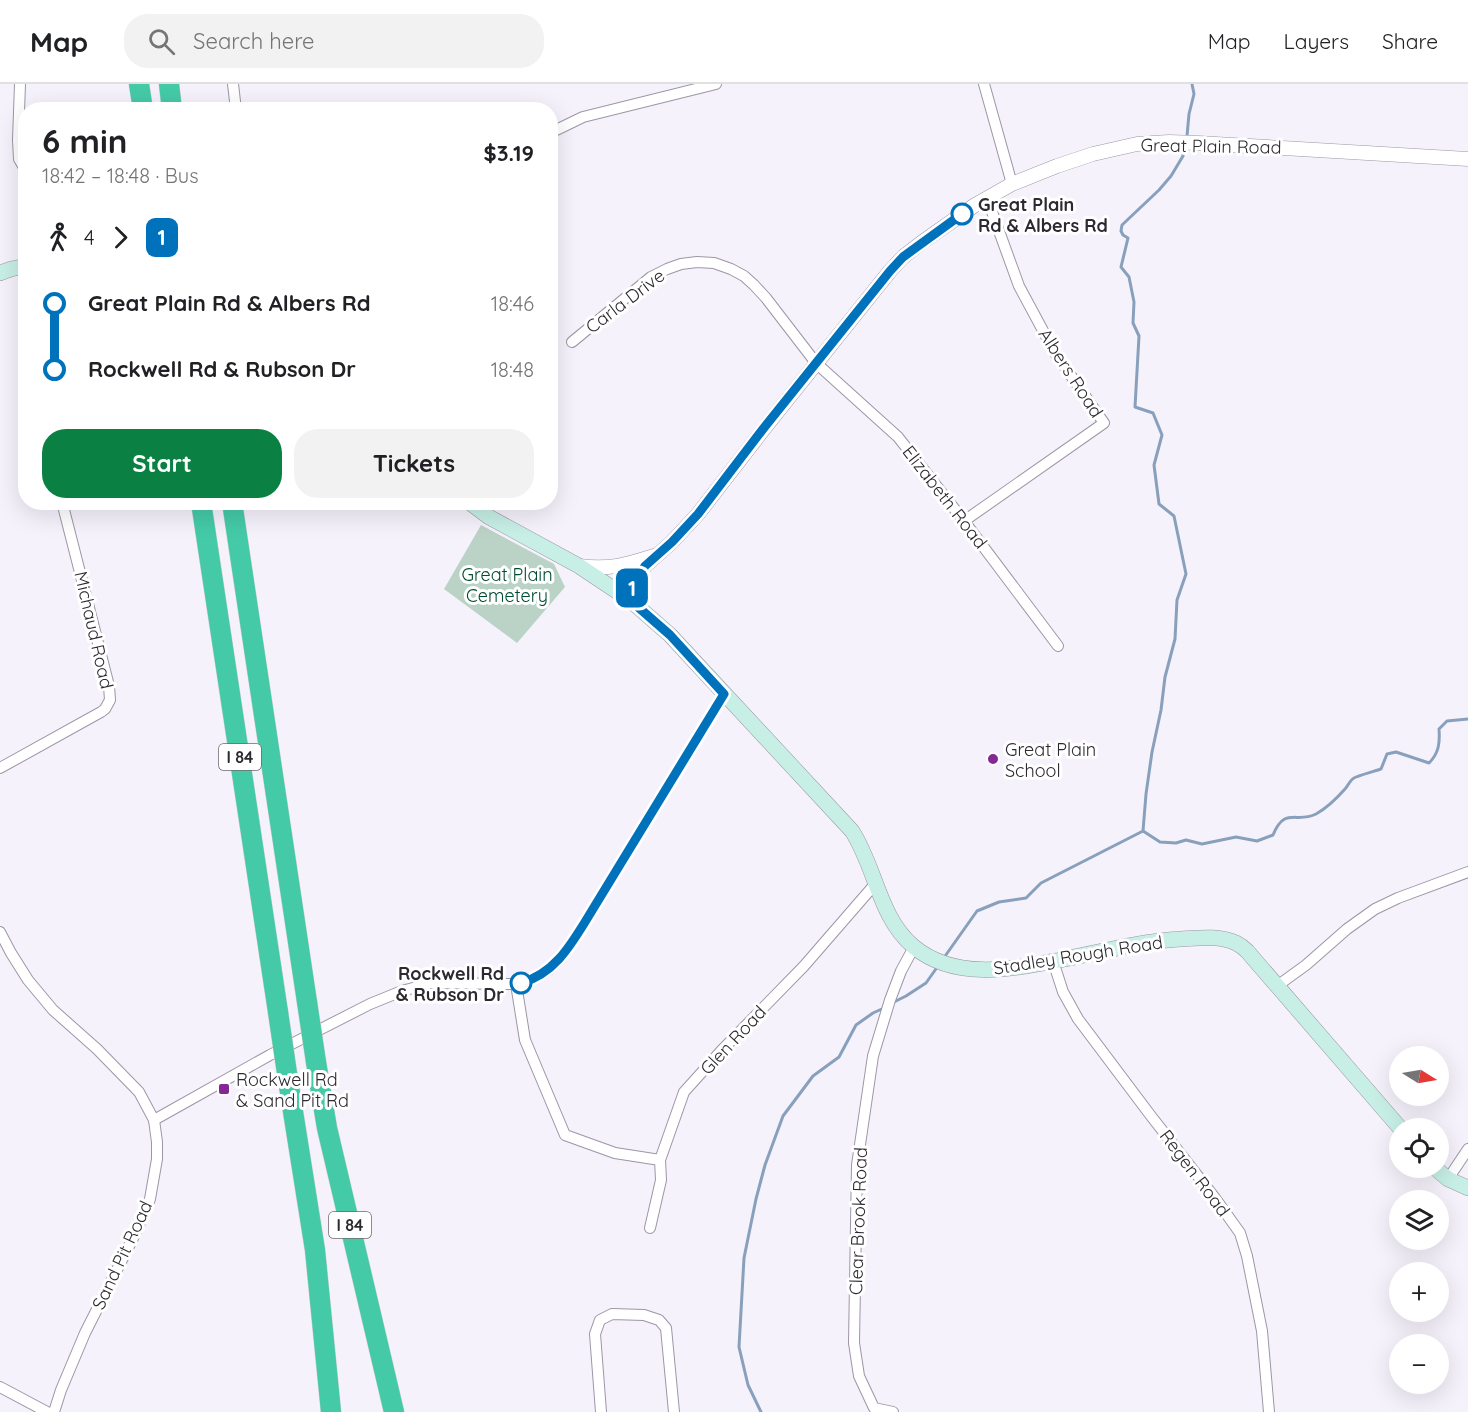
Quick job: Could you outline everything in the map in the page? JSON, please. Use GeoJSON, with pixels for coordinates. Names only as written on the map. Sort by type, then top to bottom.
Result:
{"type":"FeatureCollection","features":[{"type":"Feature","properties":{"kind":"highway"},"geometry":{"type":"LineString","coordinates":[[139,84],[142,102]]}},
{"type":"Feature","properties":{"kind":"highway"},"geometry":{"type":"LineString","coordinates":[[169,84],[171,102]]}},
{"type":"Feature","properties":{"kind":"highway","name":"I 84"},"geometry":{"type":"LineString","coordinates":[[202,510],[289,1083],[319,1412]]}},
{"type":"Feature","properties":{"kind":"highway","name":"I 84"},"geometry":{"type":"LineString","coordinates":[[233,510],[327,1128],[395,1412]]}},
{"type":"Feature","properties":{"kind":"highway"},"geometry":{"type":"LineString","coordinates":[[289,1083],[315,1250],[331,1412]]}},
{"type":"Feature","properties":{"kind":"main road"},"geometry":{"type":"LineString","coordinates":[[0,273],[18,268]]}},
{"type":"Feature","properties":{"kind":"main road","name":"Great Plain Road"},"geometry":{"type":"LineString","coordinates":[[480,510],[579,566],[630,600]]}},
{"type":"Feature","properties":{"kind":"main road","name":"Stadley Rough Road"},"geometry":{"type":"LineString","coordinates":[[630,600],[670,635],[852,831],[864,851],[886,911],[893,924],[914,947],[941,962],[969,969],[1001,969],[1168,940],[1214,938],[1234,942],[1247,951],[1391,1118]]}},
{"type":"Feature","properties":{"kind":"main road"},"geometry":{"type":"LineString","coordinates":[[1448,1179],[1468,1188]]}},
{"type":"Feature","properties":{"kind":"street"},"geometry":{"type":"LineString","coordinates":[[19,102],[20,84]]}},
{"type":"Feature","properties":{"kind":"street"},"geometry":{"type":"LineString","coordinates":[[233,84],[235,102]]}},
{"type":"Feature","properties":{"kind":"street"},"geometry":{"type":"LineString","coordinates":[[558,129],[583,117],[716,84]]}},
{"type":"Feature","properties":{"kind":"street"},"geometry":{"type":"LineString","coordinates":[[984,84],[1012,184]]}},
{"type":"Feature","properties":{"kind":"street","name":"Great Plain Road"},"geometry":{"type":"LineString","coordinates":[[630,600],[632,588],[645,566],[698,514],[816,363],[903,257],[975,205],[1012,184],[1093,154],[1137,144],[1169,142],[1294,147],[1468,159]]}},
{"type":"Feature","properties":{"kind":"street","name":"Albers Road"},"geometry":{"type":"LineString","coordinates":[[964,521],[1104,423],[1055,353],[1019,286],[987,198]]}},
{"type":"Feature","properties":{"kind":"street","name":"Carla Drive"},"geometry":{"type":"LineString","coordinates":[[572,342],[651,277],[667,268],[697,262],[714,264],[744,276],[754,285],[816,363]]}},
{"type":"Feature","properties":{"kind":"street","name":"Elizabeth Road"},"geometry":{"type":"LineString","coordinates":[[816,363],[898,437],[1058,646]]}},
{"type":"Feature","properties":{"kind":"street","name":"Michaud Road"},"geometry":{"type":"LineString","coordinates":[[0,768],[101,712],[110,700],[105,666],[64,510]]}},
{"type":"Feature","properties":{"kind":"street","name":"Great Plain Road"},"geometry":{"type":"LineString","coordinates":[[579,566],[615,567],[656,556]]}},
{"type":"Feature","properties":{"kind":"street"},"geometry":{"type":"LineString","coordinates":[[154,1120],[265,1058],[370,1004],[402,991],[431,983],[516,984],[537,977],[548,970],[562,957],[585,922],[724,694]]}},
{"type":"Feature","properties":{"kind":"street"},"geometry":{"type":"LineString","coordinates":[[1277,986],[1375,909],[1468,872]]}},
{"type":"Feature","properties":{"kind":"street","name":"Glen Road"},"geometry":{"type":"LineString","coordinates":[[650,1228],[661,1180],[660,1160],[684,1092],[804,966],[876,883]]}},
{"type":"Feature","properties":{"kind":"street","name":"Sand Pit Road"},"geometry":{"type":"LineString","coordinates":[[0,932],[10,953],[28,980],[53,1010],[97,1049],[139,1092],[154,1120],[157,1142],[157,1159],[150,1199],[142,1221],[85,1333],[54,1412]]}},
{"type":"Feature","properties":{"kind":"street","name":"Clear Brook Road"},"geometry":{"type":"LineString","coordinates":[[893,1412],[874,1408],[859,1376],[854,1343],[857,1165],[873,1056],[890,1000],[901,971],[914,947]]}},
{"type":"Feature","properties":{"kind":"street","name":"Regen Road"},"geometry":{"type":"LineString","coordinates":[[1053,961],[1063,992],[1078,1019],[1240,1233],[1262,1331],[1269,1412]]}},
{"type":"Feature","properties":{"kind":"street"},"geometry":{"type":"LineString","coordinates":[[516,984],[525,1040],[565,1135],[615,1153],[660,1160]]}},
{"type":"Feature","properties":{"kind":"street"},"geometry":{"type":"LineString","coordinates":[[1448,1179],[1468,1149]]}},
{"type":"Feature","properties":{"kind":"street"},"geometry":{"type":"LineString","coordinates":[[601,1412],[595,1334],[600,1320],[612,1314],[644,1315],[658,1320],[666,1328],[674,1412]]}},
{"type":"Feature","properties":{"kind":"street"},"geometry":{"type":"LineString","coordinates":[[0,1387],[47,1412]]}},
{"type":"Feature","properties":{"kind":"green space","name":"Great Plain Cemetery"},"geometry":{"type":"Polygon","coordinates":[[[481,525],[554,564],[565,587],[517,643],[444,589],[481,525]]]}},
{"type":"Feature","properties":{"kind":"waterway"},"geometry":{"type":"LineString","coordinates":[[1187,136],[1194,94],[1192,84]]}},
{"type":"Feature","properties":{"kind":"waterway"},"geometry":{"type":"LineString","coordinates":[[943,959],[977,911],[999,902],[1026,898],[1041,883],[1143,831],[1152,752],[1165,677],[1175,639],[1177,600],[1186,574],[1174,516],[1159,504],[1154,465],[1162,435],[1153,413],[1135,407],[1139,336],[1133,323],[1134,302],[1129,277],[1121,267],[1128,238],[1121,231],[1122,225],[1171,176],[1183,153]]}},
{"type":"Feature","properties":{"kind":"waterway"},"geometry":{"type":"LineString","coordinates":[[1143,831],[1160,842],[1176,843],[1186,840],[1202,844],[1236,837],[1257,841],[1273,835],[1277,826],[1287,818],[1309,817],[1320,812],[1339,796],[1353,779],[1381,769],[1387,754],[1396,752],[1429,763],[1438,748],[1439,729],[1447,721],[1468,719]]}},
{"type":"Feature","properties":{"kind":"waterway"},"geometry":{"type":"LineString","coordinates":[[892,1003],[926,983],[938,966]]}},
{"type":"Feature","properties":{"kind":"waterway"},"geometry":{"type":"LineString","coordinates":[[761,1412],[748,1385],[739,1347],[744,1258],[765,1165],[783,1116],[813,1076],[839,1057],[856,1025],[884,1008]]}},
{"type":"Feature","properties":{"kind":"bus line","name":"1"},"geometry":{"type":"LineString","coordinates":[[521,983],[537,977],[562,957],[724,694],[670,635],[630,600],[632,588],[645,566],[698,514],[890,271],[903,257],[962,214]]}},
{"type":"Feature","properties":{"kind":"place","name":"Great Plain Rd & Albers Rd"},"geometry":{"type":"Point","coordinates":[962,214]}},
{"type":"Feature","properties":{"kind":"place","name":"Great Plain School"},"geometry":{"type":"Point","coordinates":[993,759]}},
{"type":"Feature","properties":{"kind":"place","name":"Rockwell Rd & Rubson Dr"},"geometry":{"type":"Point","coordinates":[521,983]}},
{"type":"Feature","properties":{"kind":"place","name":"Rockwell Rd & Sand Pit Rd"},"geometry":{"type":"Point","coordinates":[224,1089]}}]}
